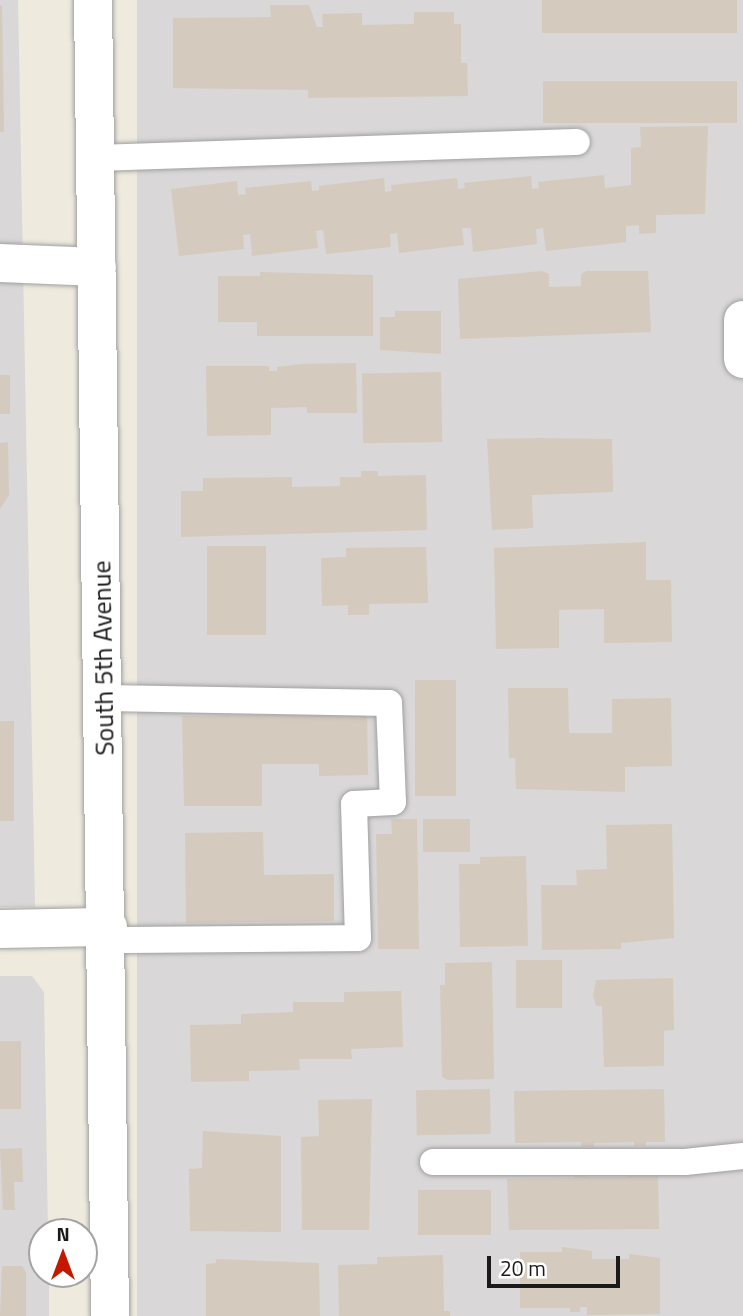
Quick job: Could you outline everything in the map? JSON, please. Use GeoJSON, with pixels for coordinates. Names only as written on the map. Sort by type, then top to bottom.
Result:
{"type":"FeatureCollection","features":[{"type":"Feature","properties":{"kind":"street","name":"South 5th Avenue"},"geometry":{"type":"LineString","coordinates":[[93,0],[108,934],[110,1316]]}},
{"type":"Feature","properties":{"kind":"street"},"geometry":{"type":"LineString","coordinates":[[0,263],[97,268]]}},
{"type":"Feature","properties":{"kind":"street"},"geometry":{"type":"LineString","coordinates":[[743,320],[743,359]]}},
{"type":"Feature","properties":{"kind":"street"},"geometry":{"type":"LineString","coordinates":[[0,929],[108,934]]}},
{"type":"Feature","properties":{"kind":"lane"},"geometry":{"type":"LineString","coordinates":[[95,158],[577,142]]}},
{"type":"Feature","properties":{"kind":"lane"},"geometry":{"type":"LineString","coordinates":[[104,698],[389,703],[393,802],[354,804],[358,938],[108,934]]}},
{"type":"Feature","properties":{"kind":"lane"},"geometry":{"type":"LineString","coordinates":[[433,1162],[685,1162],[743,1156]]}},
{"type":"Feature","properties":{"kind":"shaded area"},"geometry":{"type":"Polygon","coordinates":[[[0,0],[18,0],[35,907],[0,907],[0,0]]]}},
{"type":"Feature","properties":{"kind":"shaded area"},"geometry":{"type":"Polygon","coordinates":[[[137,0],[743,0],[743,1316],[137,1316],[137,0]]]}},
{"type":"Feature","properties":{"kind":"shaded area"},"geometry":{"type":"Polygon","coordinates":[[[0,976],[32,976],[44,992],[48,1218],[28,1218],[28,1288],[49,1288],[49,1316],[0,1316],[0,976]]]}},
{"type":"Feature","properties":{"kind":"building"},"geometry":{"type":"Polygon","coordinates":[[[542,0],[737,0],[737,33],[542,33],[542,0]]]}},
{"type":"Feature","properties":{"kind":"building"},"geometry":{"type":"Polygon","coordinates":[[[2,5],[4,132],[0,132],[0,6],[2,5]]]}},
{"type":"Feature","properties":{"kind":"building"},"geometry":{"type":"Polygon","coordinates":[[[270,5],[309,5],[317,27],[323,27],[322,14],[362,13],[362,25],[414,24],[414,12],[454,12],[454,24],[461,24],[461,63],[467,63],[468,96],[308,98],[308,90],[173,88],[173,18],[271,17],[270,5]]]}},
{"type":"Feature","properties":{"kind":"building"},"geometry":{"type":"Polygon","coordinates":[[[543,81],[737,81],[737,123],[543,123],[543,81]]]}},
{"type":"Feature","properties":{"kind":"building"},"geometry":{"type":"Polygon","coordinates":[[[708,126],[705,214],[656,215],[656,233],[639,234],[639,225],[626,226],[626,242],[546,251],[543,228],[536,229],[537,244],[473,252],[471,228],[462,228],[464,245],[399,253],[397,233],[390,234],[391,247],[326,254],[323,230],[316,231],[318,248],[252,256],[250,234],[243,235],[244,249],[179,256],[171,189],[237,181],[238,195],[246,194],[245,188],[311,181],[312,191],[319,190],[319,186],[384,178],[385,192],[392,191],[391,185],[457,178],[458,189],[465,188],[464,183],[531,176],[532,189],[539,188],[538,182],[604,175],[605,188],[631,185],[631,148],[641,147],[640,127],[708,126]]]}},
{"type":"Feature","properties":{"kind":"building"},"geometry":{"type":"Polygon","coordinates":[[[542,271],[549,274],[549,287],[581,286],[581,274],[586,271],[648,271],[651,332],[460,339],[458,279],[542,271]]]}},
{"type":"Feature","properties":{"kind":"building"},"geometry":{"type":"Polygon","coordinates":[[[260,272],[373,275],[373,336],[257,336],[257,322],[218,322],[218,276],[260,276],[260,272]]]}},
{"type":"Feature","properties":{"kind":"building"},"geometry":{"type":"Polygon","coordinates":[[[395,311],[441,311],[441,354],[380,350],[380,317],[395,317],[395,311]]]}},
{"type":"Feature","properties":{"kind":"building"},"geometry":{"type":"Polygon","coordinates":[[[356,363],[357,413],[307,413],[307,407],[271,408],[271,435],[207,436],[206,366],[269,366],[269,371],[277,371],[277,367],[302,364],[356,363]]]}},
{"type":"Feature","properties":{"kind":"building"},"geometry":{"type":"Polygon","coordinates":[[[441,372],[442,442],[363,443],[362,373],[441,372]]]}},
{"type":"Feature","properties":{"kind":"building"},"geometry":{"type":"Polygon","coordinates":[[[0,375],[10,375],[10,414],[0,414],[0,375]]]}},
{"type":"Feature","properties":{"kind":"building"},"geometry":{"type":"Polygon","coordinates":[[[487,439],[612,439],[613,492],[532,495],[533,528],[492,530],[487,439]]]}},
{"type":"Feature","properties":{"kind":"building"},"geometry":{"type":"Polygon","coordinates":[[[8,442],[9,495],[0,509],[0,443],[8,442]]]}},
{"type":"Feature","properties":{"kind":"building"},"geometry":{"type":"Polygon","coordinates":[[[361,471],[378,471],[378,476],[426,475],[427,530],[181,537],[181,491],[203,491],[203,478],[292,477],[292,487],[340,486],[340,477],[361,477],[361,471]]]}},
{"type":"Feature","properties":{"kind":"building"},"geometry":{"type":"Polygon","coordinates":[[[646,542],[646,580],[671,580],[672,642],[604,643],[604,609],[559,610],[559,648],[496,649],[494,548],[646,542]]]}},
{"type":"Feature","properties":{"kind":"building"},"geometry":{"type":"Polygon","coordinates":[[[207,546],[266,546],[266,635],[207,635],[207,546]]]}},
{"type":"Feature","properties":{"kind":"building"},"geometry":{"type":"Polygon","coordinates":[[[426,547],[428,603],[369,604],[369,615],[348,615],[348,605],[322,606],[321,558],[346,557],[346,548],[426,547]]]}},
{"type":"Feature","properties":{"kind":"building"},"geometry":{"type":"Polygon","coordinates":[[[415,680],[456,680],[456,796],[415,796],[415,680]]]}},
{"type":"Feature","properties":{"kind":"building"},"geometry":{"type":"Polygon","coordinates":[[[508,688],[568,688],[569,733],[612,733],[612,699],[671,698],[672,766],[625,767],[625,792],[516,789],[515,758],[509,758],[508,688]]]}},
{"type":"Feature","properties":{"kind":"building"},"geometry":{"type":"Polygon","coordinates":[[[367,714],[368,775],[319,776],[319,764],[262,764],[262,806],[184,806],[182,716],[367,714]]]}},
{"type":"Feature","properties":{"kind":"building"},"geometry":{"type":"Polygon","coordinates":[[[0,721],[14,721],[14,821],[0,821],[0,721]]]}},
{"type":"Feature","properties":{"kind":"building"},"geometry":{"type":"Polygon","coordinates":[[[391,819],[417,819],[419,949],[378,949],[376,834],[392,834],[391,819]]]}},
{"type":"Feature","properties":{"kind":"building"},"geometry":{"type":"Polygon","coordinates":[[[423,819],[470,819],[470,852],[423,852],[423,819]]]}},
{"type":"Feature","properties":{"kind":"building"},"geometry":{"type":"Polygon","coordinates":[[[672,824],[674,938],[621,943],[621,949],[542,950],[541,885],[577,885],[576,870],[607,869],[606,825],[672,824]]]}},
{"type":"Feature","properties":{"kind":"building"},"geometry":{"type":"Polygon","coordinates":[[[263,832],[264,875],[334,874],[334,921],[186,923],[185,833],[263,832]]]}},
{"type":"Feature","properties":{"kind":"building"},"geometry":{"type":"Polygon","coordinates":[[[526,856],[528,946],[460,947],[459,864],[480,864],[480,857],[526,856]]]}},
{"type":"Feature","properties":{"kind":"building"},"geometry":{"type":"Polygon","coordinates":[[[516,960],[562,960],[562,1008],[516,1008],[516,960]]]}},
{"type":"Feature","properties":{"kind":"building"},"geometry":{"type":"Polygon","coordinates":[[[492,962],[494,1079],[448,1080],[442,1077],[440,985],[445,985],[445,963],[492,962]]]}},
{"type":"Feature","properties":{"kind":"building"},"geometry":{"type":"Polygon","coordinates":[[[673,978],[674,1030],[664,1031],[664,1066],[604,1067],[602,1006],[596,1006],[593,995],[596,980],[673,978]]]}},
{"type":"Feature","properties":{"kind":"building"},"geometry":{"type":"Polygon","coordinates":[[[401,991],[403,1047],[351,1049],[352,1059],[299,1059],[300,1070],[249,1071],[249,1081],[191,1082],[190,1025],[241,1024],[241,1014],[293,1012],[293,1002],[344,1002],[344,992],[401,991]]]}},
{"type":"Feature","properties":{"kind":"building"},"geometry":{"type":"Polygon","coordinates":[[[0,1041],[21,1041],[21,1109],[0,1109],[0,1041]]]}},
{"type":"Feature","properties":{"kind":"building"},"geometry":{"type":"Polygon","coordinates":[[[490,1089],[491,1134],[417,1135],[416,1090],[490,1089]]]}},
{"type":"Feature","properties":{"kind":"building"},"geometry":{"type":"Polygon","coordinates":[[[664,1089],[665,1142],[646,1142],[646,1146],[634,1146],[634,1142],[594,1143],[594,1147],[581,1147],[581,1142],[515,1143],[514,1091],[664,1089]]]}},
{"type":"Feature","properties":{"kind":"building"},"geometry":{"type":"Polygon","coordinates":[[[372,1099],[369,1230],[302,1230],[301,1137],[319,1136],[318,1100],[372,1099]]]}},
{"type":"Feature","properties":{"kind":"building"},"geometry":{"type":"Polygon","coordinates":[[[203,1131],[281,1136],[281,1232],[190,1231],[189,1169],[202,1168],[203,1131]]]}},
{"type":"Feature","properties":{"kind":"building"},"geometry":{"type":"Polygon","coordinates":[[[22,1148],[23,1182],[14,1182],[15,1210],[3,1210],[0,1149],[22,1148]]]}},
{"type":"Feature","properties":{"kind":"building"},"geometry":{"type":"Polygon","coordinates":[[[586,1173],[586,1177],[627,1177],[627,1173],[658,1176],[659,1229],[509,1230],[507,1179],[574,1178],[574,1174],[586,1173]]]}},
{"type":"Feature","properties":{"kind":"building"},"geometry":{"type":"Polygon","coordinates":[[[418,1190],[491,1190],[491,1235],[418,1235],[418,1190]]]}},
{"type":"Feature","properties":{"kind":"building"},"geometry":{"type":"Polygon","coordinates":[[[562,1247],[592,1251],[592,1259],[629,1259],[629,1254],[660,1258],[660,1314],[587,1315],[587,1307],[580,1307],[580,1312],[570,1312],[570,1308],[520,1308],[520,1252],[562,1252],[562,1247]]]}},
{"type":"Feature","properties":{"kind":"building"},"geometry":{"type":"Polygon","coordinates":[[[443,1255],[444,1311],[450,1311],[450,1316],[339,1316],[338,1265],[377,1264],[377,1257],[443,1255]]]}},
{"type":"Feature","properties":{"kind":"building"},"geometry":{"type":"Polygon","coordinates":[[[216,1259],[319,1263],[320,1316],[206,1316],[206,1264],[216,1263],[216,1259]]]}},
{"type":"Feature","properties":{"kind":"building"},"geometry":{"type":"Polygon","coordinates":[[[2,1266],[22,1266],[26,1272],[26,1316],[0,1316],[2,1266]]]}}]}
